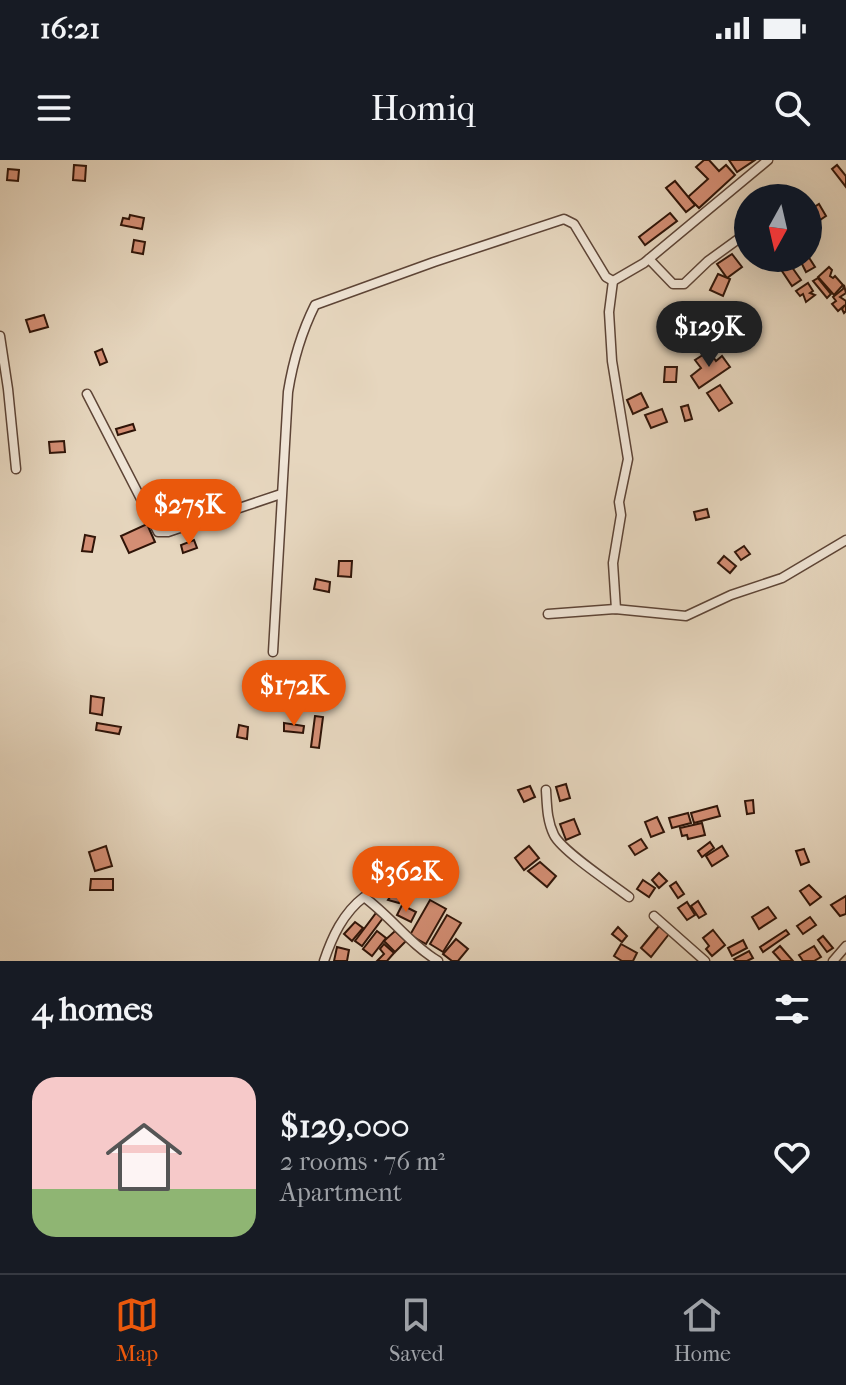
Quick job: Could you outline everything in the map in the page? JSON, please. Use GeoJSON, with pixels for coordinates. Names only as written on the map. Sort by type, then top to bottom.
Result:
{"type":"FeatureCollection","features":[{"type":"Feature","properties":{"kind":"street"},"geometry":{"type":"LineString","coordinates":[[613,281],[649,259],[768,160]]}},
{"type":"Feature","properties":{"kind":"street"},"geometry":{"type":"LineString","coordinates":[[273,652],[288,392],[295,351],[315,305],[564,219],[574,224],[606,277],[613,281]]}},
{"type":"Feature","properties":{"kind":"street"},"geometry":{"type":"LineString","coordinates":[[649,259],[673,284],[684,284],[734,242]]}},
{"type":"Feature","properties":{"kind":"street"},"geometry":{"type":"LineString","coordinates":[[613,281],[609,312],[612,361],[628,459],[619,502],[621,515],[613,563],[616,609]]}},
{"type":"Feature","properties":{"kind":"street"},"geometry":{"type":"LineString","coordinates":[[0,336],[16,469]]}},
{"type":"Feature","properties":{"kind":"street"},"geometry":{"type":"LineString","coordinates":[[87,394],[158,532],[168,532],[281,494]]}},
{"type":"Feature","properties":{"kind":"street"},"geometry":{"type":"LineString","coordinates":[[548,614],[616,609],[678,616],[693,614],[731,595],[782,578],[846,540]]}},
{"type":"Feature","properties":{"kind":"street"},"geometry":{"type":"LineString","coordinates":[[546,790],[547,814],[555,837],[568,851],[629,897]]}},
{"type":"Feature","properties":{"kind":"street"},"geometry":{"type":"LineString","coordinates":[[324,961],[342,922],[364,897],[378,907],[418,949],[438,961]]}},
{"type":"Feature","properties":{"kind":"street"},"geometry":{"type":"LineString","coordinates":[[654,916],[705,961]]}},
{"type":"Feature","properties":{"kind":"street"},"geometry":{"type":"LineString","coordinates":[[833,961],[846,946]]}},
{"type":"Feature","properties":{"kind":"building"},"geometry":{"type":"Polygon","coordinates":[[[709,160],[719,171],[726,165],[735,175],[699,208],[688,197],[708,179],[696,167],[709,160]]]}},
{"type":"Feature","properties":{"kind":"building"},"geometry":{"type":"Polygon","coordinates":[[[729,160],[755,160],[737,172],[729,160]]]}},
{"type":"Feature","properties":{"kind":"building"},"geometry":{"type":"Polygon","coordinates":[[[74,165],[86,166],[85,181],[73,180],[74,165]]]}},
{"type":"Feature","properties":{"kind":"building"},"geometry":{"type":"Polygon","coordinates":[[[837,165],[846,176],[846,187],[832,169],[837,165]]]}},
{"type":"Feature","properties":{"kind":"building"},"geometry":{"type":"Polygon","coordinates":[[[8,169],[19,170],[18,181],[7,180],[8,169]]]}},
{"type":"Feature","properties":{"kind":"building"},"geometry":{"type":"Polygon","coordinates":[[[675,181],[695,205],[686,212],[666,188],[675,181]]]}},
{"type":"Feature","properties":{"kind":"building"},"geometry":{"type":"Polygon","coordinates":[[[670,213],[677,221],[645,245],[639,237],[670,213]]]}},
{"type":"Feature","properties":{"kind":"building"},"geometry":{"type":"Polygon","coordinates":[[[130,215],[144,218],[142,229],[121,225],[123,218],[129,219],[130,215]]]}},
{"type":"Feature","properties":{"kind":"building"},"geometry":{"type":"Polygon","coordinates":[[[134,240],[145,242],[143,254],[132,252],[134,240]]]}},
{"type":"Feature","properties":{"kind":"building"},"geometry":{"type":"Polygon","coordinates":[[[732,254],[735,272],[727,278],[717,264],[732,254]]]}},
{"type":"Feature","properties":{"kind":"building"},"geometry":{"type":"Polygon","coordinates":[[[829,267],[832,270],[830,276],[835,276],[843,285],[834,295],[818,277],[829,267]]]}},
{"type":"Feature","properties":{"kind":"building"},"geometry":{"type":"Polygon","coordinates":[[[783,272],[795,272],[801,280],[792,286],[783,272]]]}},
{"type":"Feature","properties":{"kind":"building"},"geometry":{"type":"Polygon","coordinates":[[[718,274],[730,279],[723,296],[710,290],[718,274]]]}},
{"type":"Feature","properties":{"kind":"building"},"geometry":{"type":"Polygon","coordinates":[[[818,278],[831,294],[827,298],[813,281],[818,278]]]}},
{"type":"Feature","properties":{"kind":"building"},"geometry":{"type":"Polygon","coordinates":[[[808,283],[813,291],[810,293],[815,295],[806,302],[803,294],[800,296],[796,291],[808,283]]]}},
{"type":"Feature","properties":{"kind":"building"},"geometry":{"type":"Polygon","coordinates":[[[844,285],[846,293],[840,297],[846,301],[844,313],[842,309],[845,305],[838,311],[832,304],[836,301],[833,297],[844,285]]]}},
{"type":"Feature","properties":{"kind":"building"},"geometry":{"type":"Polygon","coordinates":[[[44,315],[48,327],[30,332],[26,320],[44,315]]]}},
{"type":"Feature","properties":{"kind":"building"},"geometry":{"type":"Polygon","coordinates":[[[102,349],[107,362],[100,365],[95,352],[102,349]]]}},
{"type":"Feature","properties":{"kind":"building"},"geometry":{"type":"Polygon","coordinates":[[[709,351],[716,361],[722,356],[730,367],[699,388],[691,376],[701,368],[695,360],[709,351]]]}},
{"type":"Feature","properties":{"kind":"building"},"geometry":{"type":"Polygon","coordinates":[[[665,367],[677,367],[676,382],[664,382],[665,367]]]}},
{"type":"Feature","properties":{"kind":"building"},"geometry":{"type":"Polygon","coordinates":[[[720,385],[732,403],[719,411],[707,393],[720,385]]]}},
{"type":"Feature","properties":{"kind":"building"},"geometry":{"type":"Polygon","coordinates":[[[641,393],[648,407],[633,414],[627,400],[641,393]]]}},
{"type":"Feature","properties":{"kind":"building"},"geometry":{"type":"Polygon","coordinates":[[[688,405],[692,419],[685,421],[681,407],[688,405]]]}},
{"type":"Feature","properties":{"kind":"building"},"geometry":{"type":"Polygon","coordinates":[[[662,409],[667,422],[651,428],[645,415],[662,409]]]}},
{"type":"Feature","properties":{"kind":"building"},"geometry":{"type":"Polygon","coordinates":[[[133,424],[135,430],[118,435],[116,429],[133,424]]]}},
{"type":"Feature","properties":{"kind":"building"},"geometry":{"type":"Polygon","coordinates":[[[64,441],[65,452],[50,453],[49,442],[64,441]]]}},
{"type":"Feature","properties":{"kind":"building"},"geometry":{"type":"Polygon","coordinates":[[[707,509],[709,517],[696,520],[694,512],[707,509]]]}},
{"type":"Feature","properties":{"kind":"building"},"geometry":{"type":"Polygon","coordinates":[[[147,524],[155,542],[129,553],[121,536],[147,524]]]}},
{"type":"Feature","properties":{"kind":"building"},"geometry":{"type":"Polygon","coordinates":[[[85,535],[95,537],[92,552],[82,551],[85,535]]]}},
{"type":"Feature","properties":{"kind":"building"},"geometry":{"type":"Polygon","coordinates":[[[194,540],[197,548],[183,553],[181,545],[194,540]]]}},
{"type":"Feature","properties":{"kind":"building"},"geometry":{"type":"Polygon","coordinates":[[[744,546],[750,554],[741,560],[735,552],[744,546]]]}},
{"type":"Feature","properties":{"kind":"building"},"geometry":{"type":"Polygon","coordinates":[[[724,556],[736,566],[730,573],[718,563],[724,556]]]}},
{"type":"Feature","properties":{"kind":"building"},"geometry":{"type":"Polygon","coordinates":[[[339,561],[352,561],[351,577],[338,576],[339,561]]]}},
{"type":"Feature","properties":{"kind":"building"},"geometry":{"type":"Polygon","coordinates":[[[316,579],[330,582],[329,592],[314,589],[316,579]]]}},
{"type":"Feature","properties":{"kind":"building"},"geometry":{"type":"Polygon","coordinates":[[[91,696],[104,698],[102,715],[90,713],[91,696]]]}},
{"type":"Feature","properties":{"kind":"building"},"geometry":{"type":"Polygon","coordinates":[[[315,716],[323,717],[319,748],[311,747],[315,716]]]}},
{"type":"Feature","properties":{"kind":"building"},"geometry":{"type":"Polygon","coordinates":[[[97,723],[121,727],[119,734],[96,730],[97,723]]]}},
{"type":"Feature","properties":{"kind":"building"},"geometry":{"type":"Polygon","coordinates":[[[284,723],[304,726],[303,733],[284,731],[284,723]]]}},
{"type":"Feature","properties":{"kind":"building"},"geometry":{"type":"Polygon","coordinates":[[[239,725],[248,727],[247,739],[237,737],[239,725]]]}},
{"type":"Feature","properties":{"kind":"building"},"geometry":{"type":"Polygon","coordinates":[[[566,784],[570,798],[560,801],[556,787],[566,784]]]}},
{"type":"Feature","properties":{"kind":"building"},"geometry":{"type":"Polygon","coordinates":[[[530,786],[535,797],[524,802],[518,790],[530,786]]]}},
{"type":"Feature","properties":{"kind":"building"},"geometry":{"type":"Polygon","coordinates":[[[753,800],[754,813],[747,814],[745,801],[753,800]]]}},
{"type":"Feature","properties":{"kind":"building"},"geometry":{"type":"Polygon","coordinates":[[[717,806],[720,816],[694,823],[691,813],[717,806]]]}},
{"type":"Feature","properties":{"kind":"building"},"geometry":{"type":"Polygon","coordinates":[[[688,813],[691,823],[672,828],[669,818],[688,813]]]}},
{"type":"Feature","properties":{"kind":"building"},"geometry":{"type":"Polygon","coordinates":[[[657,817],[664,832],[651,837],[645,822],[657,817]]]}},
{"type":"Feature","properties":{"kind":"building"},"geometry":{"type":"Polygon","coordinates":[[[574,819],[580,834],[566,840],[560,824],[574,819]]]}},
{"type":"Feature","properties":{"kind":"building"},"geometry":{"type":"Polygon","coordinates":[[[702,823],[705,835],[688,839],[687,835],[682,836],[680,828],[702,823]]]}},
{"type":"Feature","properties":{"kind":"building"},"geometry":{"type":"Polygon","coordinates":[[[641,839],[647,848],[635,855],[629,846],[641,839]]]}},
{"type":"Feature","properties":{"kind":"building"},"geometry":{"type":"Polygon","coordinates":[[[710,842],[714,848],[702,857],[698,851],[710,842]]]}},
{"type":"Feature","properties":{"kind":"building"},"geometry":{"type":"Polygon","coordinates":[[[106,846],[112,866],[95,871],[89,852],[106,846]]]}},
{"type":"Feature","properties":{"kind":"building"},"geometry":{"type":"Polygon","coordinates":[[[529,846],[539,858],[524,870],[515,858],[529,846]]]}},
{"type":"Feature","properties":{"kind":"building"},"geometry":{"type":"Polygon","coordinates":[[[722,846],[728,856],[712,866],[706,856],[722,846]]]}},
{"type":"Feature","properties":{"kind":"building"},"geometry":{"type":"Polygon","coordinates":[[[804,849],[809,862],[801,865],[796,851],[804,849]]]}},
{"type":"Feature","properties":{"kind":"building"},"geometry":{"type":"Polygon","coordinates":[[[540,862],[556,876],[547,887],[528,871],[540,862]]]}},
{"type":"Feature","properties":{"kind":"building"},"geometry":{"type":"Polygon","coordinates":[[[659,873],[667,881],[659,888],[652,880],[659,873]]]}},
{"type":"Feature","properties":{"kind":"building"},"geometry":{"type":"Polygon","coordinates":[[[91,879],[113,879],[113,890],[90,890],[91,879]]]}},
{"type":"Feature","properties":{"kind":"building"},"geometry":{"type":"Polygon","coordinates":[[[643,880],[655,888],[649,897],[637,889],[643,880]]]}},
{"type":"Feature","properties":{"kind":"building"},"geometry":{"type":"Polygon","coordinates":[[[676,882],[684,894],[678,898],[670,886],[676,882]]]}},
{"type":"Feature","properties":{"kind":"building"},"geometry":{"type":"Polygon","coordinates":[[[390,885],[405,894],[399,903],[388,900],[390,897],[384,894],[390,885]]]}},
{"type":"Feature","properties":{"kind":"building"},"geometry":{"type":"Polygon","coordinates":[[[809,885],[821,897],[810,905],[800,891],[809,885]]]}},
{"type":"Feature","properties":{"kind":"building"},"geometry":{"type":"Polygon","coordinates":[[[846,896],[846,914],[840,916],[831,905],[846,896]]]}},
{"type":"Feature","properties":{"kind":"building"},"geometry":{"type":"Polygon","coordinates":[[[430,900],[446,909],[426,944],[410,935],[430,900]]]}},
{"type":"Feature","properties":{"kind":"building"},"geometry":{"type":"Polygon","coordinates":[[[698,901],[706,914],[699,918],[691,906],[698,901]]]}},
{"type":"Feature","properties":{"kind":"building"},"geometry":{"type":"Polygon","coordinates":[[[687,902],[695,915],[687,920],[678,908],[687,902]]]}},
{"type":"Feature","properties":{"kind":"building"},"geometry":{"type":"Polygon","coordinates":[[[402,905],[416,912],[411,922],[397,915],[402,905]]]}},
{"type":"Feature","properties":{"kind":"building"},"geometry":{"type":"Polygon","coordinates":[[[768,907],[776,918],[759,929],[752,917],[768,907]]]}},
{"type":"Feature","properties":{"kind":"building"},"geometry":{"type":"Polygon","coordinates":[[[376,913],[383,918],[362,946],[355,941],[376,913]]]}},
{"type":"Feature","properties":{"kind":"building"},"geometry":{"type":"Polygon","coordinates":[[[447,915],[461,923],[443,952],[430,944],[447,915]]]}},
{"type":"Feature","properties":{"kind":"building"},"geometry":{"type":"Polygon","coordinates":[[[810,917],[816,925],[803,934],[797,926],[810,917]]]}},
{"type":"Feature","properties":{"kind":"building"},"geometry":{"type":"Polygon","coordinates":[[[355,922],[363,928],[352,941],[344,934],[355,922]]]}},
{"type":"Feature","properties":{"kind":"building"},"geometry":{"type":"Polygon","coordinates":[[[659,926],[669,934],[651,957],[641,948],[659,926]]]}},
{"type":"Feature","properties":{"kind":"building"},"geometry":{"type":"Polygon","coordinates":[[[618,927],[627,936],[622,942],[612,934],[618,927]]]}},
{"type":"Feature","properties":{"kind":"building"},"geometry":{"type":"Polygon","coordinates":[[[713,930],[725,945],[712,956],[703,938],[713,930]]]}},
{"type":"Feature","properties":{"kind":"building"},"geometry":{"type":"Polygon","coordinates":[[[786,930],[789,934],[763,952],[760,947],[786,930]]]}},
{"type":"Feature","properties":{"kind":"building"},"geometry":{"type":"Polygon","coordinates":[[[377,931],[386,938],[372,956],[363,949],[377,931]]]}},
{"type":"Feature","properties":{"kind":"building"},"geometry":{"type":"Polygon","coordinates":[[[395,931],[406,941],[395,952],[384,941],[395,931]]]}},
{"type":"Feature","properties":{"kind":"building"},"geometry":{"type":"Polygon","coordinates":[[[823,936],[833,948],[827,952],[818,940],[823,936]]]}},
{"type":"Feature","properties":{"kind":"building"},"geometry":{"type":"Polygon","coordinates":[[[456,939],[468,949],[458,961],[452,961],[443,954],[456,939]]]}},
{"type":"Feature","properties":{"kind":"building"},"geometry":{"type":"Polygon","coordinates":[[[743,940],[747,948],[732,956],[728,948],[743,940]]]}},
{"type":"Feature","properties":{"kind":"building"},"geometry":{"type":"Polygon","coordinates":[[[384,944],[394,953],[387,961],[377,961],[384,954],[380,949],[384,944]]]}},
{"type":"Feature","properties":{"kind":"building"},"geometry":{"type":"Polygon","coordinates":[[[621,944],[637,953],[633,961],[622,961],[614,956],[621,944]]]}},
{"type":"Feature","properties":{"kind":"building"},"geometry":{"type":"Polygon","coordinates":[[[780,946],[793,961],[781,961],[773,952],[780,946]]]}},
{"type":"Feature","properties":{"kind":"building"},"geometry":{"type":"Polygon","coordinates":[[[814,946],[821,957],[803,961],[799,955],[814,946]]]}},
{"type":"Feature","properties":{"kind":"building"},"geometry":{"type":"Polygon","coordinates":[[[337,947],[349,950],[347,961],[334,961],[337,947]]]}},
{"type":"Feature","properties":{"kind":"building"},"geometry":{"type":"Polygon","coordinates":[[[749,951],[753,958],[747,961],[734,959],[749,951]]]}}]}
